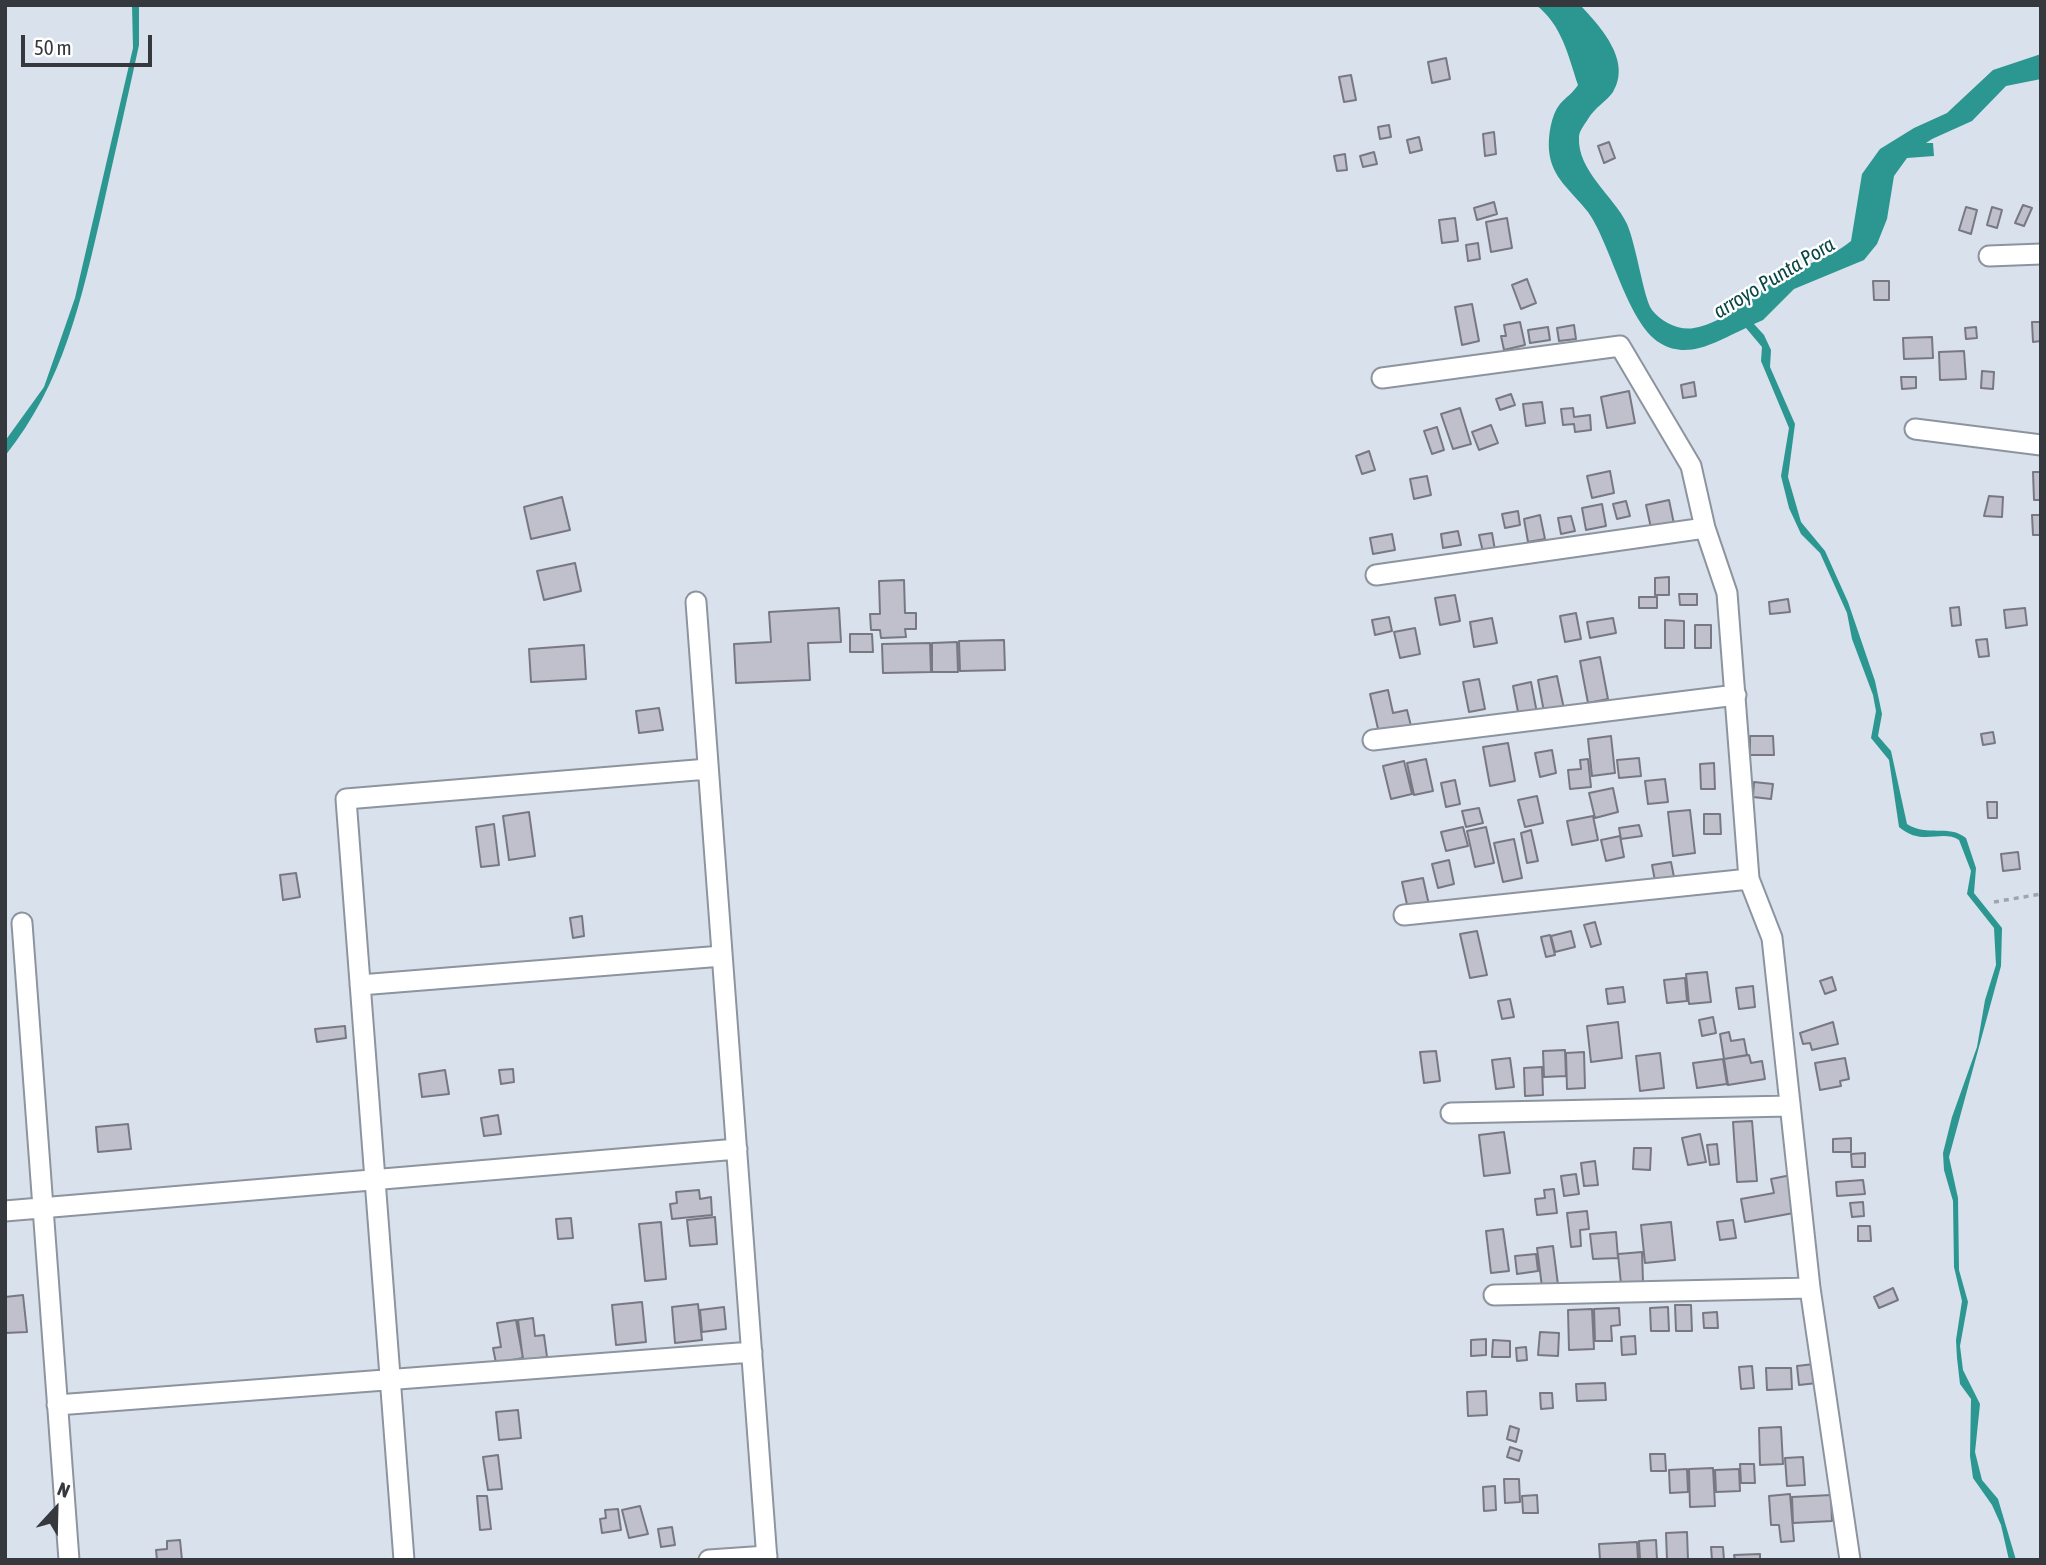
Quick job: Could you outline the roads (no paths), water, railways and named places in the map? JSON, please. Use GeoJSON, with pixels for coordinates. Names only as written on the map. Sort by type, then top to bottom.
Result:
{"type":"FeatureCollection","features":[{"type":"Feature","properties":{"kind":"street"},"geometry":{"type":"LineString","coordinates":[[1989,256],[2041,254]]}},
{"type":"Feature","properties":{"kind":"street"},"geometry":{"type":"LineString","coordinates":[[1382,378],[1620,346],[1691,466],[1705,528],[1727,593],[1749,879],[1772,938],[1810,1288],[1850,1560]]}},
{"type":"Feature","properties":{"kind":"street"},"geometry":{"type":"LineString","coordinates":[[1915,429],[2041,445]]}},
{"type":"Feature","properties":{"kind":"street"},"geometry":{"type":"LineString","coordinates":[[1376,575],[1705,528]]}},
{"type":"Feature","properties":{"kind":"street"},"geometry":{"type":"LineString","coordinates":[[696,602],[767,1558],[709,1560]]}},
{"type":"Feature","properties":{"kind":"street"},"geometry":{"type":"LineString","coordinates":[[1373,740],[1736,695]]}},
{"type":"Feature","properties":{"kind":"street"},"geometry":{"type":"LineString","coordinates":[[404,1560],[346,799],[708,769]]}},
{"type":"Feature","properties":{"kind":"street"},"geometry":{"type":"LineString","coordinates":[[1404,915],[1749,879]]}},
{"type":"Feature","properties":{"kind":"street"},"geometry":{"type":"LineString","coordinates":[[22,923],[69,1560]]}},
{"type":"Feature","properties":{"kind":"street"},"geometry":{"type":"LineString","coordinates":[[360,985],[722,956]]}},
{"type":"Feature","properties":{"kind":"street"},"geometry":{"type":"LineString","coordinates":[[1451,1113],[1790,1106]]}},
{"type":"Feature","properties":{"kind":"street"},"geometry":{"type":"LineString","coordinates":[[5,1211],[737,1149]]}},
{"type":"Feature","properties":{"kind":"street"},"geometry":{"type":"LineString","coordinates":[[1494,1295],[1810,1288]]}},
{"type":"Feature","properties":{"kind":"street"},"geometry":{"type":"LineString","coordinates":[[57,1405],[752,1352]]}},
{"type":"Feature","properties":{"kind":"water label","name":"arroyo Punta Pora"},"geometry":{"type":"Point","coordinates":[1774,278]}}]}
